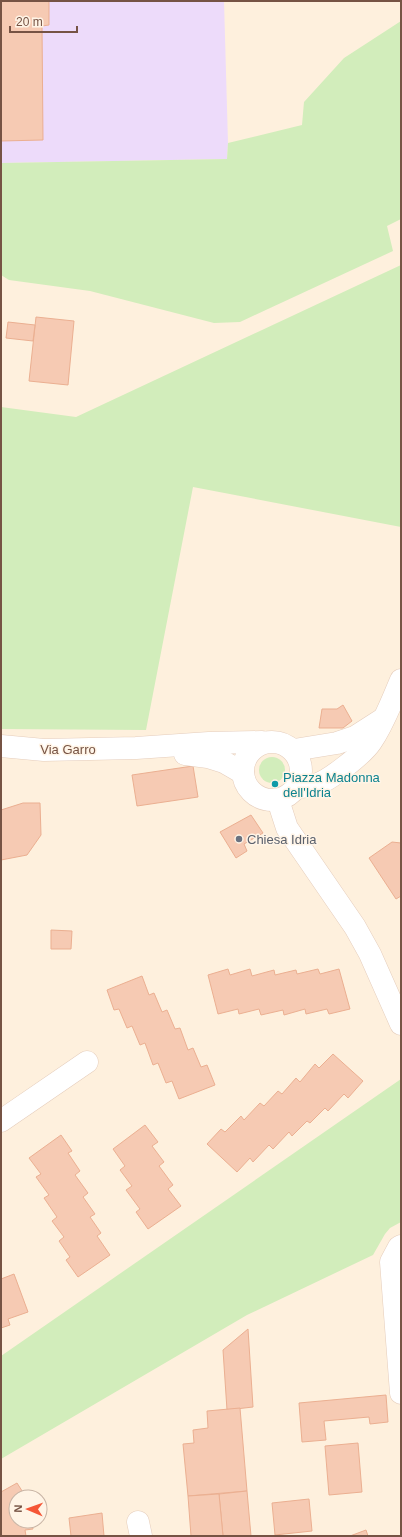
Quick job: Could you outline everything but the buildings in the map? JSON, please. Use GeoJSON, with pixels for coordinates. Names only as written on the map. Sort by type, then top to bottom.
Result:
{"type":"FeatureCollection","features":[{"type":"Feature","properties":{"kind":"street"},"geometry":{"type":"LineString","coordinates":[[296,788],[316,785],[329,778],[355,758],[370,744],[385,718],[401,680]]}},
{"type":"Feature","properties":{"kind":"street"},"geometry":{"type":"LineString","coordinates":[[294,750],[337,743],[355,737],[385,718]]}},
{"type":"Feature","properties":{"kind":"street"},"geometry":{"type":"LineString","coordinates":[[274,741],[285,744],[294,750],[302,769],[301,778],[292,793],[278,800],[268,800],[259,797],[251,791],[245,783],[243,773],[247,755],[254,748],[262,742],[274,741]]}},
{"type":"Feature","properties":{"kind":"street","name":"Via Garro"},"geometry":{"type":"LineString","coordinates":[[1,746],[44,750],[136,748],[209,743],[262,742]]}},
{"type":"Feature","properties":{"kind":"street","name":"Via Garro"},"geometry":{"type":"LineString","coordinates":[[136,748],[208,757],[224,762],[243,773]]}},
{"type":"Feature","properties":{"kind":"street"},"geometry":{"type":"LineString","coordinates":[[278,800],[287,828],[355,927],[370,954],[401,1024]]}},
{"type":"Feature","properties":{"kind":"street"},"geometry":{"type":"LineString","coordinates":[[1,1121],[88,1062]]}},
{"type":"Feature","properties":{"kind":"street"},"geometry":{"type":"LineString","coordinates":[[401,1246],[391,1262],[401,1393]]}},
{"type":"Feature","properties":{"kind":"shaded area"},"geometry":{"type":"Polygon","coordinates":[[[1,1],[224,1],[228,143],[227,159],[1,163],[1,1]]]}},
{"type":"Feature","properties":{"kind":"green space"},"geometry":{"type":"Polygon","coordinates":[[[401,21],[401,219],[387,226],[393,251],[240,322],[214,323],[90,291],[9,280],[1,275],[1,163],[227,159],[228,143],[302,125],[304,102],[344,58],[401,21]]]}},
{"type":"Feature","properties":{"kind":"green space"},"geometry":{"type":"Polygon","coordinates":[[[401,265],[401,527],[193,487],[146,730],[1,729],[1,407],[76,417],[401,265]]]}},
{"type":"Feature","properties":{"kind":"green space"},"geometry":{"type":"Polygon","coordinates":[[[272,757],[281,761],[285,770],[281,779],[272,783],[263,779],[259,770],[263,761],[272,757]]]}},
{"type":"Feature","properties":{"kind":"green space"},"geometry":{"type":"Polygon","coordinates":[[[401,1079],[401,1222],[390,1228],[373,1255],[247,1315],[1,1459],[1,1356],[401,1079]]]}},
{"type":"Feature","properties":{"kind":"place","name":"Piazza Madonna dell'Idria"},"geometry":{"type":"Point","coordinates":[275,784]}},
{"type":"Feature","properties":{"kind":"place","name":"Chiesa Idria"},"geometry":{"type":"Point","coordinates":[239,839]}}]}
